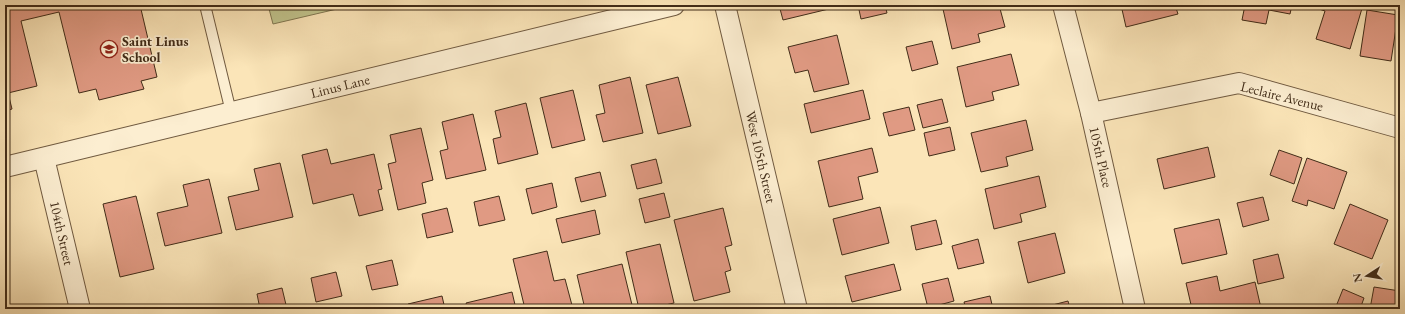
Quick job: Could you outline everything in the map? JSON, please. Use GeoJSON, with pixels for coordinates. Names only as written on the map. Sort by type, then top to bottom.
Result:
{"type":"FeatureCollection","features":[{"type":"Feature","properties":{"kind":"street","name":"Linus Lane"},"geometry":{"type":"LineString","coordinates":[[5,167],[674,5]]}},
{"type":"Feature","properties":{"kind":"street","name":"West 105th Street"},"geometry":{"type":"LineString","coordinates":[[725,5],[797,309]]}},
{"type":"Feature","properties":{"kind":"street","name":"105th Place"},"geometry":{"type":"LineString","coordinates":[[1063,5],[1091,113],[1135,309]]}},
{"type":"Feature","properties":{"kind":"street","name":"Leclaire Avenue"},"geometry":{"type":"LineString","coordinates":[[1091,113],[1239,83],[1400,128]]}},
{"type":"Feature","properties":{"kind":"street","name":"104th Street"},"geometry":{"type":"LineString","coordinates":[[44,158],[80,309]]}},
{"type":"Feature","properties":{"kind":"lane"},"geometry":{"type":"LineString","coordinates":[[205,5],[231,112]]}},
{"type":"Feature","properties":{"kind":"green space"},"geometry":{"type":"Polygon","coordinates":[[[268,5],[354,5],[273,24],[268,5]]]}},
{"type":"Feature","properties":{"kind":"building","name":"Saint Linus School"},"geometry":{"type":"Polygon","coordinates":[[[5,5],[140,5],[157,77],[141,81],[144,89],[99,100],[96,89],[79,93],[59,12],[21,21],[37,86],[8,93],[12,109],[5,111],[5,5]]]}},
{"type":"Feature","properties":{"kind":"building"},"geometry":{"type":"Polygon","coordinates":[[[779,5],[837,5],[837,7],[783,20],[779,5]]]}},
{"type":"Feature","properties":{"kind":"building"},"geometry":{"type":"Polygon","coordinates":[[[858,5],[885,5],[887,13],[861,19],[858,5]]]}},
{"type":"Feature","properties":{"kind":"building"},"geometry":{"type":"Polygon","coordinates":[[[961,5],[999,5],[1005,27],[978,34],[980,42],[952,49],[943,9],[961,5]]]}},
{"type":"Feature","properties":{"kind":"building"},"geometry":{"type":"Polygon","coordinates":[[[1121,5],[1175,5],[1178,14],[1126,27],[1121,5]]]}},
{"type":"Feature","properties":{"kind":"building"},"geometry":{"type":"Polygon","coordinates":[[[1245,5],[1292,5],[1290,14],[1269,10],[1266,24],[1242,20],[1245,5]]]}},
{"type":"Feature","properties":{"kind":"building"},"geometry":{"type":"Polygon","coordinates":[[[1307,5],[1363,5],[1350,49],[1316,39],[1325,11],[1307,5]]]}},
{"type":"Feature","properties":{"kind":"building"},"geometry":{"type":"Polygon","coordinates":[[[1367,10],[1398,15],[1391,61],[1360,56],[1367,10]]]}},
{"type":"Feature","properties":{"kind":"building"},"geometry":{"type":"Polygon","coordinates":[[[837,35],[849,84],[814,92],[808,70],[795,73],[788,47],[837,35]]]}},
{"type":"Feature","properties":{"kind":"building"},"geometry":{"type":"Polygon","coordinates":[[[932,41],[938,64],[912,71],[906,47],[932,41]]]}},
{"type":"Feature","properties":{"kind":"building"},"geometry":{"type":"Polygon","coordinates":[[[1011,54],[1019,85],[992,92],[994,100],[966,107],[957,67],[1011,54]]]}},
{"type":"Feature","properties":{"kind":"building"},"geometry":{"type":"Polygon","coordinates":[[[630,77],[643,133],[603,142],[596,115],[605,113],[599,85],[630,77]]]}},
{"type":"Feature","properties":{"kind":"building"},"geometry":{"type":"Polygon","coordinates":[[[678,77],[691,126],[658,134],[646,85],[678,77]]]}},
{"type":"Feature","properties":{"kind":"building"},"geometry":{"type":"Polygon","coordinates":[[[573,90],[585,140],[552,148],[540,98],[573,90]]]}},
{"type":"Feature","properties":{"kind":"building"},"geometry":{"type":"Polygon","coordinates":[[[863,90],[870,119],[811,133],[804,104],[863,90]]]}},
{"type":"Feature","properties":{"kind":"building"},"geometry":{"type":"Polygon","coordinates":[[[942,99],[948,122],[923,128],[917,105],[942,99]]]}},
{"type":"Feature","properties":{"kind":"building"},"geometry":{"type":"Polygon","coordinates":[[[526,103],[538,154],[498,164],[493,139],[501,137],[495,111],[526,103]]]}},
{"type":"Feature","properties":{"kind":"building"},"geometry":{"type":"Polygon","coordinates":[[[909,107],[915,130],[889,136],[883,113],[909,107]]]}},
{"type":"Feature","properties":{"kind":"building"},"geometry":{"type":"Polygon","coordinates":[[[473,114],[486,170],[446,179],[440,151],[448,149],[442,122],[473,114]]]}},
{"type":"Feature","properties":{"kind":"building"},"geometry":{"type":"Polygon","coordinates":[[[1026,120],[1033,150],[1006,157],[1008,166],[981,172],[971,133],[1026,120]]]}},
{"type":"Feature","properties":{"kind":"building"},"geometry":{"type":"Polygon","coordinates":[[[950,127],[955,150],[929,156],[924,133],[950,127]]]}},
{"type":"Feature","properties":{"kind":"building"},"geometry":{"type":"Polygon","coordinates":[[[421,128],[433,180],[422,183],[426,203],[398,210],[388,164],[396,162],[390,135],[421,128]]]}},
{"type":"Feature","properties":{"kind":"building"},"geometry":{"type":"Polygon","coordinates":[[[1208,147],[1215,177],[1164,189],[1157,159],[1208,147]]]}},
{"type":"Feature","properties":{"kind":"building"},"geometry":{"type":"Polygon","coordinates":[[[872,148],[878,172],[858,177],[863,199],[829,207],[818,161],[872,148]]]}},
{"type":"Feature","properties":{"kind":"building"},"geometry":{"type":"Polygon","coordinates":[[[327,149],[331,164],[374,154],[382,189],[378,190],[383,210],[359,216],[353,194],[313,204],[302,155],[327,149]]]}},
{"type":"Feature","properties":{"kind":"building"},"geometry":{"type":"Polygon","coordinates":[[[1279,150],[1302,158],[1294,184],[1270,175],[1279,150]]]}},
{"type":"Feature","properties":{"kind":"building"},"geometry":{"type":"Polygon","coordinates":[[[1307,158],[1347,172],[1334,209],[1308,200],[1307,206],[1292,201],[1307,158]]]}},
{"type":"Feature","properties":{"kind":"building"},"geometry":{"type":"Polygon","coordinates":[[[656,159],[662,183],[637,189],[631,165],[656,159]]]}},
{"type":"Feature","properties":{"kind":"building"},"geometry":{"type":"Polygon","coordinates":[[[280,163],[293,217],[236,230],[228,197],[259,190],[254,169],[280,163]]]}},
{"type":"Feature","properties":{"kind":"building"},"geometry":{"type":"Polygon","coordinates":[[[600,172],[606,196],[581,202],[575,178],[600,172]]]}},
{"type":"Feature","properties":{"kind":"building"},"geometry":{"type":"Polygon","coordinates":[[[1039,176],[1046,207],[1020,214],[1022,222],[994,229],[985,189],[1039,176]]]}},
{"type":"Feature","properties":{"kind":"building"},"geometry":{"type":"Polygon","coordinates":[[[209,179],[222,233],[165,246],[157,213],[188,206],[183,185],[209,179]]]}},
{"type":"Feature","properties":{"kind":"building"},"geometry":{"type":"Polygon","coordinates":[[[552,183],[557,207],[532,214],[526,189],[552,183]]]}},
{"type":"Feature","properties":{"kind":"building"},"geometry":{"type":"Polygon","coordinates":[[[664,193],[670,217],[645,223],[639,199],[664,193]]]}},
{"type":"Feature","properties":{"kind":"building"},"geometry":{"type":"Polygon","coordinates":[[[136,196],[154,269],[120,277],[103,204],[136,196]]]}},
{"type":"Feature","properties":{"kind":"building"},"geometry":{"type":"Polygon","coordinates":[[[499,196],[505,220],[479,226],[474,202],[499,196]]]}},
{"type":"Feature","properties":{"kind":"building"},"geometry":{"type":"Polygon","coordinates":[[[1263,197],[1269,220],[1243,227],[1237,203],[1263,197]]]}},
{"type":"Feature","properties":{"kind":"building"},"geometry":{"type":"Polygon","coordinates":[[[1350,204],[1388,220],[1372,259],[1334,244],[1350,204]]]}},
{"type":"Feature","properties":{"kind":"building"},"geometry":{"type":"Polygon","coordinates":[[[880,207],[889,243],[842,255],[833,219],[880,207]]]}},
{"type":"Feature","properties":{"kind":"building"},"geometry":{"type":"Polygon","coordinates":[[[447,208],[453,232],[427,238],[422,214],[447,208]]]}},
{"type":"Feature","properties":{"kind":"building"},"geometry":{"type":"Polygon","coordinates":[[[723,208],[732,245],[725,247],[731,270],[725,272],[730,292],[694,301],[674,220],[723,208]]]}},
{"type":"Feature","properties":{"kind":"building"},"geometry":{"type":"Polygon","coordinates":[[[595,210],[600,234],[562,243],[556,219],[595,210]]]}},
{"type":"Feature","properties":{"kind":"building"},"geometry":{"type":"Polygon","coordinates":[[[1219,219],[1227,254],[1182,264],[1174,229],[1219,219]]]}},
{"type":"Feature","properties":{"kind":"building"},"geometry":{"type":"Polygon","coordinates":[[[936,220],[942,244],[916,250],[911,226],[936,220]]]}},
{"type":"Feature","properties":{"kind":"building"},"geometry":{"type":"Polygon","coordinates":[[[1055,233],[1065,273],[1028,283],[1018,242],[1055,233]]]}},
{"type":"Feature","properties":{"kind":"building"},"geometry":{"type":"Polygon","coordinates":[[[978,239],[984,263],[958,269],[952,246],[978,239]]]}},
{"type":"Feature","properties":{"kind":"building"},"geometry":{"type":"Polygon","coordinates":[[[660,244],[674,303],[648,309],[639,309],[626,252],[660,244]]]}},
{"type":"Feature","properties":{"kind":"building"},"geometry":{"type":"Polygon","coordinates":[[[547,251],[554,281],[565,279],[573,309],[525,309],[513,259],[547,251]]]}},
{"type":"Feature","properties":{"kind":"building"},"geometry":{"type":"Polygon","coordinates":[[[1278,254],[1284,278],[1258,284],[1253,260],[1278,254]]]}},
{"type":"Feature","properties":{"kind":"building"},"geometry":{"type":"Polygon","coordinates":[[[392,260],[398,285],[372,290],[366,266],[392,260]]]}},
{"type":"Feature","properties":{"kind":"building"},"geometry":{"type":"Polygon","coordinates":[[[622,264],[633,309],[585,309],[577,275],[622,264]]]}},
{"type":"Feature","properties":{"kind":"building"},"geometry":{"type":"Polygon","coordinates":[[[894,264],[901,290],[852,302],[845,276],[894,264]]]}},
{"type":"Feature","properties":{"kind":"building"},"geometry":{"type":"Polygon","coordinates":[[[1400,264],[1400,285],[1396,284],[1400,264]]]}},
{"type":"Feature","properties":{"kind":"building"},"geometry":{"type":"Polygon","coordinates":[[[336,272],[342,296],[316,302],[311,278],[336,272]]]}},
{"type":"Feature","properties":{"kind":"building"},"geometry":{"type":"Polygon","coordinates":[[[1217,276],[1220,291],[1255,282],[1261,308],[1192,309],[1186,283],[1217,276]]]}},
{"type":"Feature","properties":{"kind":"building"},"geometry":{"type":"Polygon","coordinates":[[[948,278],[954,301],[928,308],[922,284],[948,278]]]}},
{"type":"Feature","properties":{"kind":"building"},"geometry":{"type":"Polygon","coordinates":[[[1374,287],[1400,291],[1398,309],[1370,309],[1374,287]]]}},
{"type":"Feature","properties":{"kind":"building"},"geometry":{"type":"Polygon","coordinates":[[[282,288],[287,309],[260,309],[257,294],[282,288]]]}},
{"type":"Feature","properties":{"kind":"building"},"geometry":{"type":"Polygon","coordinates":[[[1343,289],[1364,298],[1360,309],[1335,309],[1343,289]]]}},
{"type":"Feature","properties":{"kind":"building"},"geometry":{"type":"Polygon","coordinates":[[[512,292],[516,309],[468,309],[466,303],[512,292]]]}},
{"type":"Feature","properties":{"kind":"building"},"geometry":{"type":"Polygon","coordinates":[[[442,296],[445,309],[409,309],[408,304],[442,296]]]}},
{"type":"Feature","properties":{"kind":"building"},"geometry":{"type":"Polygon","coordinates":[[[990,296],[993,309],[966,309],[964,302],[990,296]]]}},
{"type":"Feature","properties":{"kind":"building"},"geometry":{"type":"Polygon","coordinates":[[[1068,301],[1070,309],[1037,309],[1068,301]]]}},
{"type":"Feature","properties":{"kind":"building"},"geometry":{"type":"Polygon","coordinates":[[[230,305],[231,309],[214,309],[230,305]]]}},
{"type":"Feature","properties":{"kind":"place","name":"Saint Linus School"},"geometry":{"type":"Point","coordinates":[109,49]}}]}
